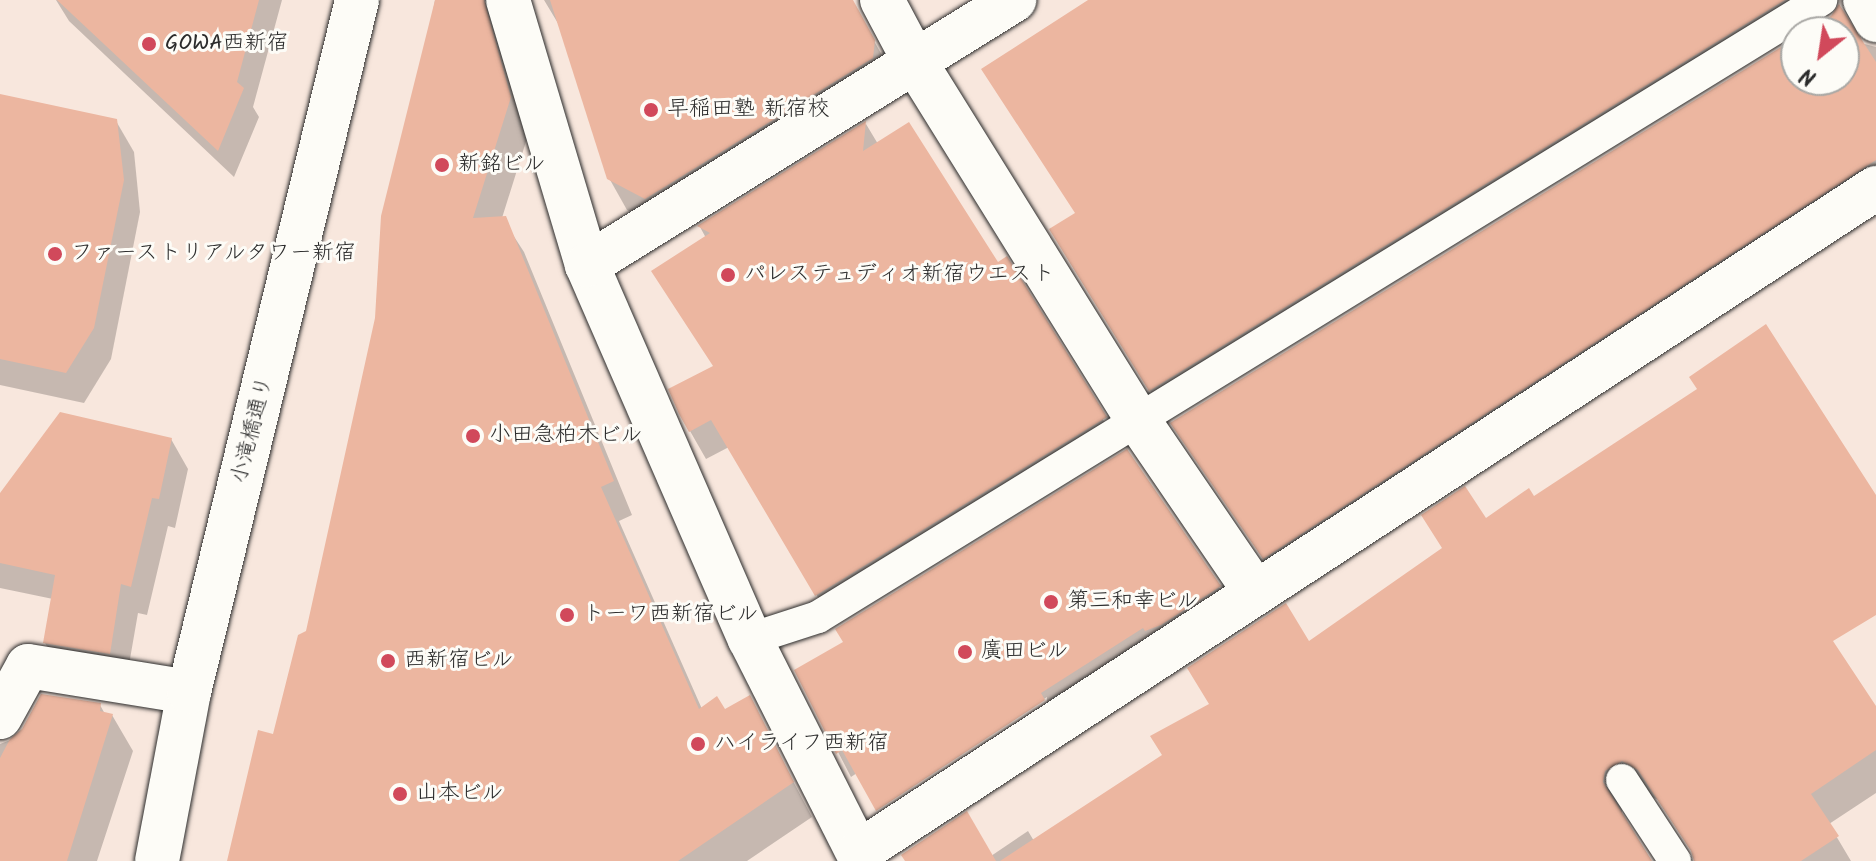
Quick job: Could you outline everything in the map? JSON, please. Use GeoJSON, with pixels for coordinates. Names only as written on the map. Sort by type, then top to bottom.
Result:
{"type":"FeatureCollection","features":[{"type":"Feature","properties":{"kind":"street","name":"小滝橋通り"},"geometry":{"type":"LineString","coordinates":[[157,861],[189,692],[357,0]]}},
{"type":"Feature","properties":{"kind":"street"},"geometry":{"type":"LineString","coordinates":[[508,0],[587,265],[750,639],[861,857],[1256,593],[1876,188]]}},
{"type":"Feature","properties":{"kind":"street"},"geometry":{"type":"LineString","coordinates":[[882,0],[915,62],[1138,420],[1256,593]]}},
{"type":"Feature","properties":{"kind":"street"},"geometry":{"type":"LineString","coordinates":[[587,265],[1014,0]]}},
{"type":"Feature","properties":{"kind":"street"},"geometry":{"type":"LineString","coordinates":[[1865,0],[1876,20]]}},
{"type":"Feature","properties":{"kind":"street"},"geometry":{"type":"LineString","coordinates":[[0,717],[28,666],[189,692]]}},
{"type":"Feature","properties":{"kind":"lane"},"geometry":{"type":"LineString","coordinates":[[750,639],[818,617],[1821,0]]}},
{"type":"Feature","properties":{"kind":"lane"},"geometry":{"type":"LineString","coordinates":[[1622,780],[1675,861]]}},
{"type":"Feature","properties":{"kind":"building","name":"GOWA西新宿"},"geometry":{"type":"Polygon","coordinates":[[[57,0],[259,0],[237,82],[244,88],[218,151],[57,0]]]}},
{"type":"Feature","properties":{"kind":"building"},"geometry":{"type":"Polygon","coordinates":[[[435,0],[484,0],[511,97],[473,218],[506,216],[614,481],[601,487],[699,709],[717,696],[725,709],[750,695],[794,782],[678,861],[227,861],[258,730],[273,734],[298,635],[306,631],[375,318],[381,216],[435,0]]]}},
{"type":"Feature","properties":{"kind":"building"},"geometry":{"type":"Polygon","coordinates":[[[550,0],[853,0],[875,40],[873,58],[645,199],[607,179],[550,0]]]}},
{"type":"Feature","properties":{"kind":"building"},"geometry":{"type":"Polygon","coordinates":[[[1088,0],[1785,0],[1149,391],[1049,229],[1075,213],[981,69],[1088,0]]]}},
{"type":"Feature","properties":{"kind":"building"},"geometry":{"type":"Polygon","coordinates":[[[1839,4],[1847,16],[1831,16],[1839,4]]]}},
{"type":"Feature","properties":{"kind":"building"},"geometry":{"type":"Polygon","coordinates":[[[1860,37],[1876,62],[1876,160],[1263,559],[1170,423],[1780,48],[1780,96],[1860,96],[1860,37]]]}},
{"type":"Feature","properties":{"kind":"building","name":"ファーストリアルタワー新宿"},"geometry":{"type":"Polygon","coordinates":[[[0,94],[117,119],[124,180],[94,328],[66,373],[0,359],[0,94]]]}},
{"type":"Feature","properties":{"kind":"building"},"geometry":{"type":"Polygon","coordinates":[[[866,121],[863,151],[909,122],[998,262],[1007,256],[1107,417],[815,596],[711,420],[689,432],[679,414],[668,389],[713,366],[651,271],[710,233],[697,226],[866,121]]]}},
{"type":"Feature","properties":{"kind":"building"},"geometry":{"type":"Polygon","coordinates":[[[1766,324],[1876,495],[1876,615],[1833,641],[1876,706],[1876,750],[1811,794],[1839,836],[1801,861],[1694,861],[1691,851],[1638,770],[1622,761],[1605,771],[1603,782],[1652,861],[1000,861],[1162,755],[1150,736],[1209,704],[1187,668],[1286,603],[1309,641],[1442,548],[1421,515],[1465,486],[1486,518],[1529,488],[1534,496],[1697,389],[1689,377],[1766,324]]]}},
{"type":"Feature","properties":{"kind":"building"},"geometry":{"type":"Polygon","coordinates":[[[60,412],[172,438],[159,499],[152,498],[131,587],[121,584],[110,654],[43,643],[55,575],[0,563],[0,493],[60,412]]]}},
{"type":"Feature","properties":{"kind":"building"},"geometry":{"type":"Polygon","coordinates":[[[1127,449],[1221,586],[1161,625],[1145,631],[1143,628],[1041,693],[1045,700],[876,811],[842,750],[836,754],[794,670],[843,642],[835,629],[1127,449]]]}},
{"type":"Feature","properties":{"kind":"building"},"geometry":{"type":"Polygon","coordinates":[[[41,694],[101,703],[100,711],[113,714],[67,861],[0,861],[0,758],[10,739],[22,729],[41,694]]]}},
{"type":"Feature","properties":{"kind":"building"},"geometry":{"type":"Polygon","coordinates":[[[967,811],[996,861],[905,861],[901,855],[967,811]]]}},
{"type":"Feature","properties":{"kind":"place","name":"GOWA西新宿"},"geometry":{"type":"Point","coordinates":[149,44]}},
{"type":"Feature","properties":{"kind":"place","name":"早稲田塾 新宿校"},"geometry":{"type":"Point","coordinates":[651,110]}},
{"type":"Feature","properties":{"kind":"place","name":"新銘ビル"},"geometry":{"type":"Point","coordinates":[442,165]}},
{"type":"Feature","properties":{"kind":"place","name":"ファーストリアルタワー新宿"},"geometry":{"type":"Point","coordinates":[55,254]}},
{"type":"Feature","properties":{"kind":"place","name":"パレステュディオ新宿ウエスト"},"geometry":{"type":"Point","coordinates":[728,275]}},
{"type":"Feature","properties":{"kind":"place","name":"小田急柏木ビル"},"geometry":{"type":"Point","coordinates":[473,436]}},
{"type":"Feature","properties":{"kind":"place","name":"第三和幸ビル"},"geometry":{"type":"Point","coordinates":[1051,602]}},
{"type":"Feature","properties":{"kind":"place","name":"トーワ西新宿ビル"},"geometry":{"type":"Point","coordinates":[567,615]}},
{"type":"Feature","properties":{"kind":"place","name":"廣田ビル"},"geometry":{"type":"Point","coordinates":[965,652]}},
{"type":"Feature","properties":{"kind":"place","name":"西新宿ビル"},"geometry":{"type":"Point","coordinates":[388,661]}},
{"type":"Feature","properties":{"kind":"place","name":"ハイライフ西新宿"},"geometry":{"type":"Point","coordinates":[698,744]}},
{"type":"Feature","properties":{"kind":"place","name":"山本ビル"},"geometry":{"type":"Point","coordinates":[400,794]}}]}
